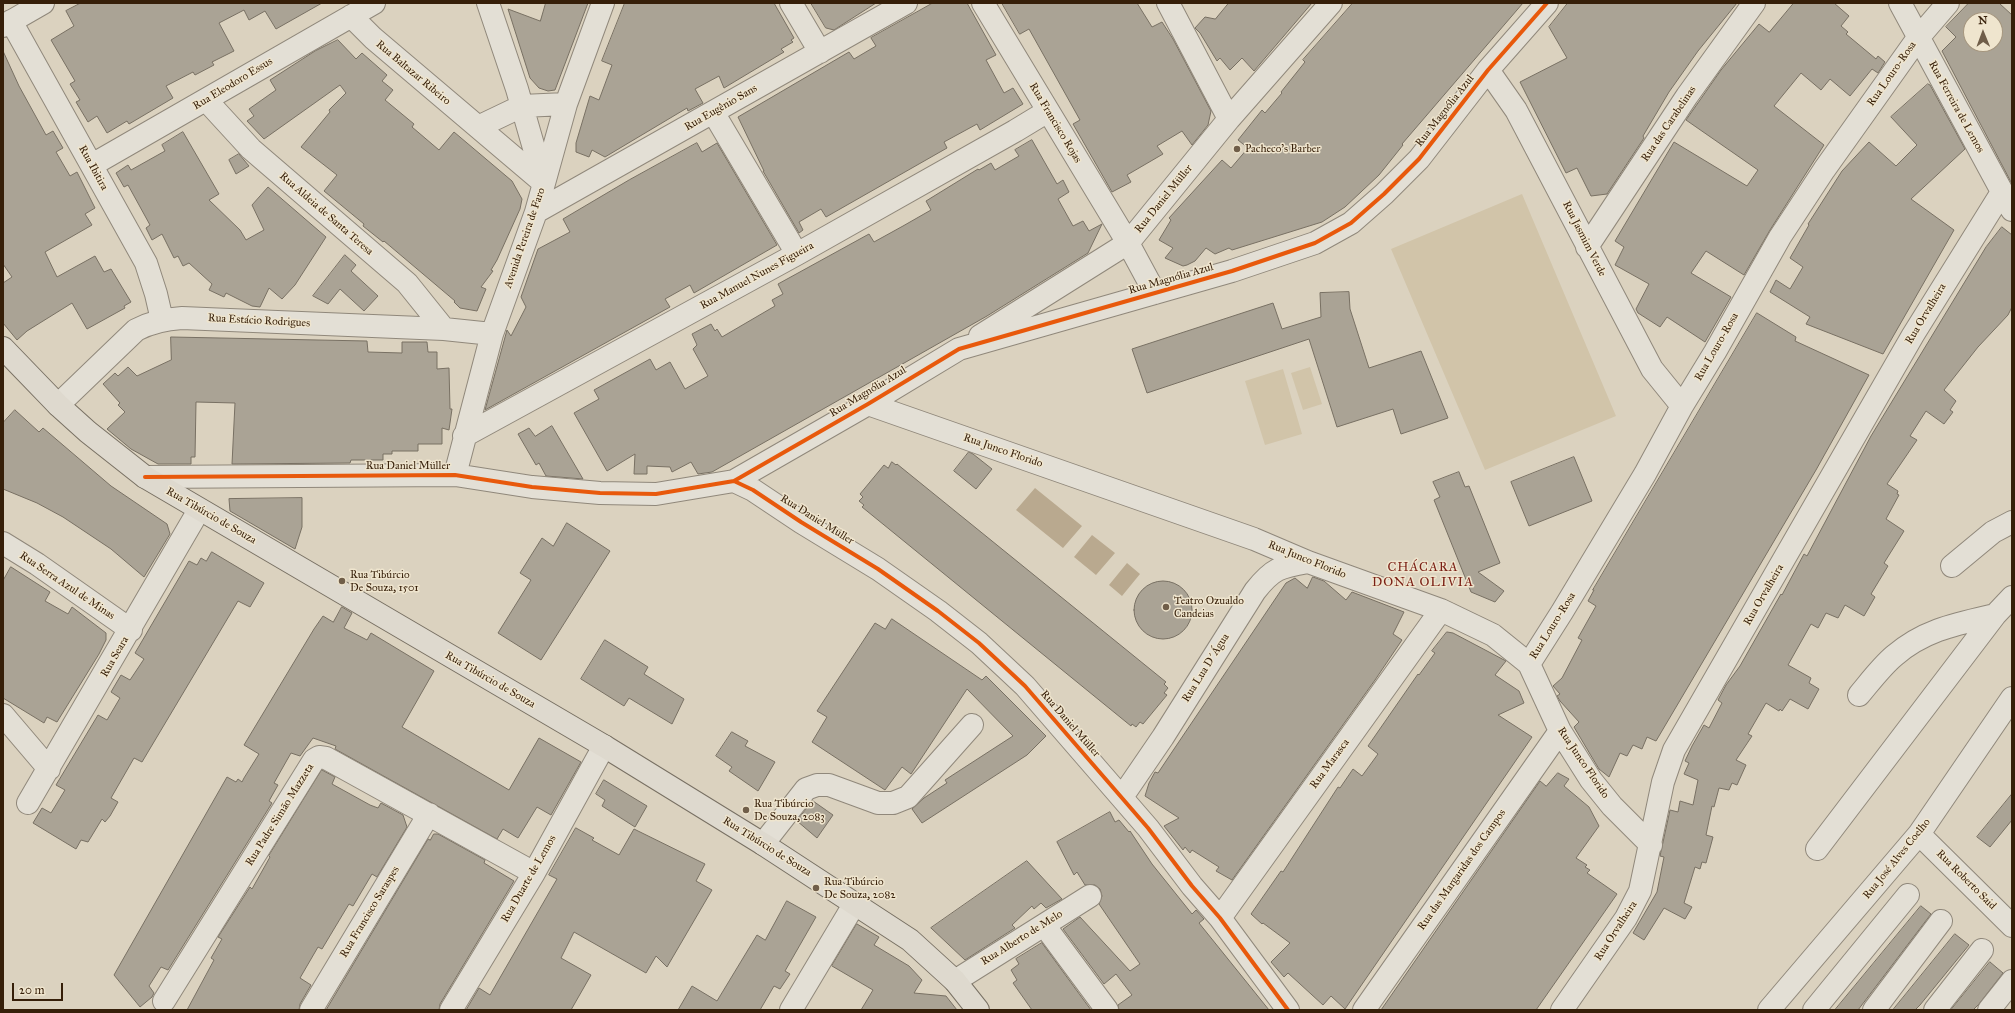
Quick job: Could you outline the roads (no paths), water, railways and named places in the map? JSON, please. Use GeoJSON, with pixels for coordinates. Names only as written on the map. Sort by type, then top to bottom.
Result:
{"type":"FeatureCollection","features":[{"type":"Feature","properties":{"kind":"main road","name":"Rua Tibúrcio de Souza"},"geometry":{"type":"LineString","coordinates":[[3,348],[58,405],[88,432],[145,477],[604,746],[763,844],[910,940],[955,981],[978,1010]]}},
{"type":"Feature","properties":{"kind":"street"},"geometry":{"type":"LineString","coordinates":[[7,23],[43,3]]}},
{"type":"Feature","properties":{"kind":"street","name":"Rua Eleodoro Essus"},"geometry":{"type":"LineString","coordinates":[[92,165],[374,3]]}},
{"type":"Feature","properties":{"kind":"street","name":"Avenida Pereira de Faro"},"geometry":{"type":"LineString","coordinates":[[454,475],[492,334],[536,212],[544,183],[522,106],[488,3]]}},
{"type":"Feature","properties":{"kind":"street"},"geometry":{"type":"LineString","coordinates":[[544,183],[566,104],[603,3]]}},
{"type":"Feature","properties":{"kind":"street"},"geometry":{"type":"LineString","coordinates":[[791,3],[820,52]]}},
{"type":"Feature","properties":{"kind":"street","name":"Rua Eugênio Sans"},"geometry":{"type":"LineString","coordinates":[[536,212],[906,3]]}},
{"type":"Feature","properties":{"kind":"street","name":"Rua Francisco Rojas"},"geometry":{"type":"LineString","coordinates":[[983,3],[1128,244],[1155,293]]}},
{"type":"Feature","properties":{"kind":"street"},"geometry":{"type":"LineString","coordinates":[[1168,3],[1229,119]]}},
{"type":"Feature","properties":{"kind":"street","name":"Rua Daniel Müller"},"geometry":{"type":"LineString","coordinates":[[959,349],[1128,244],[1229,119],[1331,3]]}},
{"type":"Feature","properties":{"kind":"street","name":"Rua Magnólia Azul"},"geometry":{"type":"LineString","coordinates":[[734,481],[868,404],[959,349],[1232,271],[1315,243],[1351,222],[1384,194],[1419,159],[1488,70],[1547,3]]}},
{"type":"Feature","properties":{"kind":"street","name":"Rua das Carabelinas"},"geometry":{"type":"LineString","coordinates":[[1587,247],[1687,96],[1754,3]]}},
{"type":"Feature","properties":{"kind":"street","name":"Rua Ferreira de Lemos"},"geometry":{"type":"LineString","coordinates":[[1900,3],[2007,201]]}},
{"type":"Feature","properties":{"kind":"street","name":"Rua Louro-Rosa"},"geometry":{"type":"LineString","coordinates":[[1529,664],[1641,480],[1780,237],[1824,170],[1918,38],[1948,3]]}},
{"type":"Feature","properties":{"kind":"street","name":"Rua Baltazar Ribeiro"},"geometry":{"type":"LineString","coordinates":[[351,16],[373,38],[544,183]]}},
{"type":"Feature","properties":{"kind":"street","name":"Rua Ibitira"},"geometry":{"type":"LineString","coordinates":[[7,23],[92,165],[146,263],[156,294],[162,320]]}},
{"type":"Feature","properties":{"kind":"street","name":"Rua Jasmim Verde"},"geometry":{"type":"LineString","coordinates":[[1488,70],[1516,110],[1652,369],[1682,406]]}},
{"type":"Feature","properties":{"kind":"street","name":"Rua Aldeia de Santa Teresa"},"geometry":{"type":"LineString","coordinates":[[206,100],[251,149],[407,283],[444,329]]}},
{"type":"Feature","properties":{"kind":"street"},"geometry":{"type":"LineString","coordinates":[[478,127],[522,106],[566,104]]}},
{"type":"Feature","properties":{"kind":"street","name":"Rua Manuel Nunes Figueira"},"geometry":{"type":"LineString","coordinates":[[464,436],[797,254],[1048,111]]}},
{"type":"Feature","properties":{"kind":"street"},"geometry":{"type":"LineString","coordinates":[[713,112],[797,254]]}},
{"type":"Feature","properties":{"kind":"street","name":"Rua Orvalheira"},"geometry":{"type":"LineString","coordinates":[[1562,1010],[1626,918],[1640,891],[1651,845],[1663,782],[1674,750],[1913,335],[2007,201]]}},
{"type":"Feature","properties":{"kind":"street","name":"Rua Estácio Rodrigues"},"geometry":{"type":"LineString","coordinates":[[58,405],[136,330],[146,324],[162,320],[182,318],[444,329],[492,334]]}},
{"type":"Feature","properties":{"kind":"street","name":"Rua Junco Florido"},"geometry":{"type":"LineString","coordinates":[[868,404],[1254,539],[1308,562],[1441,610],[1493,635],[1529,664],[1560,731],[1591,780],[1612,806],[1651,845]]}},
{"type":"Feature","properties":{"kind":"street","name":"Rua Daniel Müller"},"geometry":{"type":"LineString","coordinates":[[145,477],[454,475],[532,486],[600,493],[656,494],[734,481],[753,490],[801,522],[878,569],[979,643],[1025,686],[1122,797],[1220,918],[1288,1010]]}},
{"type":"Feature","properties":{"kind":"street","name":"Rua Seara"},"geometry":{"type":"LineString","coordinates":[[28,803],[199,510]]}},
{"type":"Feature","properties":{"kind":"street"},"geometry":{"type":"LineString","coordinates":[[1952,566],[1993,532],[2012,522]]}},
{"type":"Feature","properties":{"kind":"street","name":"Rua Serra Azul de Minas"},"geometry":{"type":"LineString","coordinates":[[3,543],[37,564],[130,630]]}},
{"type":"Feature","properties":{"kind":"street","name":"Rua Lua D´Água"},"geometry":{"type":"LineString","coordinates":[[1122,797],[1255,591],[1267,575],[1282,567],[1308,562]]}},
{"type":"Feature","properties":{"kind":"street"},"geometry":{"type":"LineString","coordinates":[[1817,849],[1995,615],[2012,598]]}},
{"type":"Feature","properties":{"kind":"street","name":"Rua Marasca"},"geometry":{"type":"LineString","coordinates":[[1220,918],[1441,610]]}},
{"type":"Feature","properties":{"kind":"street"},"geometry":{"type":"LineString","coordinates":[[1859,695],[1893,656],[1920,637],[1946,626],[1995,615]]}},
{"type":"Feature","properties":{"kind":"street","name":"Rua José Alves Coelho"},"geometry":{"type":"LineString","coordinates":[[1769,1010],[1919,834],[2012,698]]}},
{"type":"Feature","properties":{"kind":"street"},"geometry":{"type":"LineString","coordinates":[[3,715],[49,769]]}},
{"type":"Feature","properties":{"kind":"street"},"geometry":{"type":"LineString","coordinates":[[763,844],[806,789],[817,785],[829,785],[878,803],[893,803],[908,797],[972,725]]}},
{"type":"Feature","properties":{"kind":"street","name":"Rua das Margaridas dos Campos"},"geometry":{"type":"LineString","coordinates":[[1364,1010],[1560,731]]}},
{"type":"Feature","properties":{"kind":"street","name":"Rua Duarte de Lemos"},"geometry":{"type":"LineString","coordinates":[[451,1010],[534,873],[604,746]]}},
{"type":"Feature","properties":{"kind":"street","name":"Rua Padre Simão Mazzeta"},"geometry":{"type":"LineString","coordinates":[[164,1001],[316,758],[326,758],[534,873]]}},
{"type":"Feature","properties":{"kind":"street","name":"Rua Francisco Saraspes"},"geometry":{"type":"LineString","coordinates":[[311,1010],[429,814]]}},
{"type":"Feature","properties":{"kind":"street","name":"Rua Roberto Said"},"geometry":{"type":"LineString","coordinates":[[1919,834],[2012,926]]}},
{"type":"Feature","properties":{"kind":"street"},"geometry":{"type":"LineString","coordinates":[[1814,1010],[1908,895]]}},
{"type":"Feature","properties":{"kind":"street","name":"Rua Alberto de Melo"},"geometry":{"type":"LineString","coordinates":[[955,981],[1090,896]]}},
{"type":"Feature","properties":{"kind":"street"},"geometry":{"type":"LineString","coordinates":[[791,1010],[855,903]]}},
{"type":"Feature","properties":{"kind":"street"},"geometry":{"type":"LineString","coordinates":[[1874,1010],[1942,921]]}},
{"type":"Feature","properties":{"kind":"street"},"geometry":{"type":"LineString","coordinates":[[1044,925],[1107,1010]]}},
{"type":"Feature","properties":{"kind":"street"},"geometry":{"type":"LineString","coordinates":[[1935,1010],[1982,950]]}},
{"type":"Feature","properties":{"kind":"street"},"geometry":{"type":"LineString","coordinates":[[1989,1010],[2012,981]]}},
{"type":"Feature","properties":{"kind":"place","name":"Pacheco’s Barber"},"geometry":{"type":"Point","coordinates":[1237,149]}},
{"type":"Feature","properties":{"kind":"place","name":"Rua Tibúrcio De Souza, 1501"},"geometry":{"type":"Point","coordinates":[342,581]}},
{"type":"Feature","properties":{"kind":"place","name":"Teatro Ozualdo Candeias"},"geometry":{"type":"Point","coordinates":[1166,607]}},
{"type":"Feature","properties":{"kind":"place","name":"Rua Tibúrcio De Souza, 2083"},"geometry":{"type":"Point","coordinates":[746,810]}},
{"type":"Feature","properties":{"kind":"place","name":"Rua Tibúrcio De Souza, 2082"},"geometry":{"type":"Point","coordinates":[816,888]}},
{"type":"Feature","properties":{"kind":"district","name":"CHÁCARA DONA OLIVIA"},"geometry":{"type":"Point","coordinates":[1423,576]}}]}
